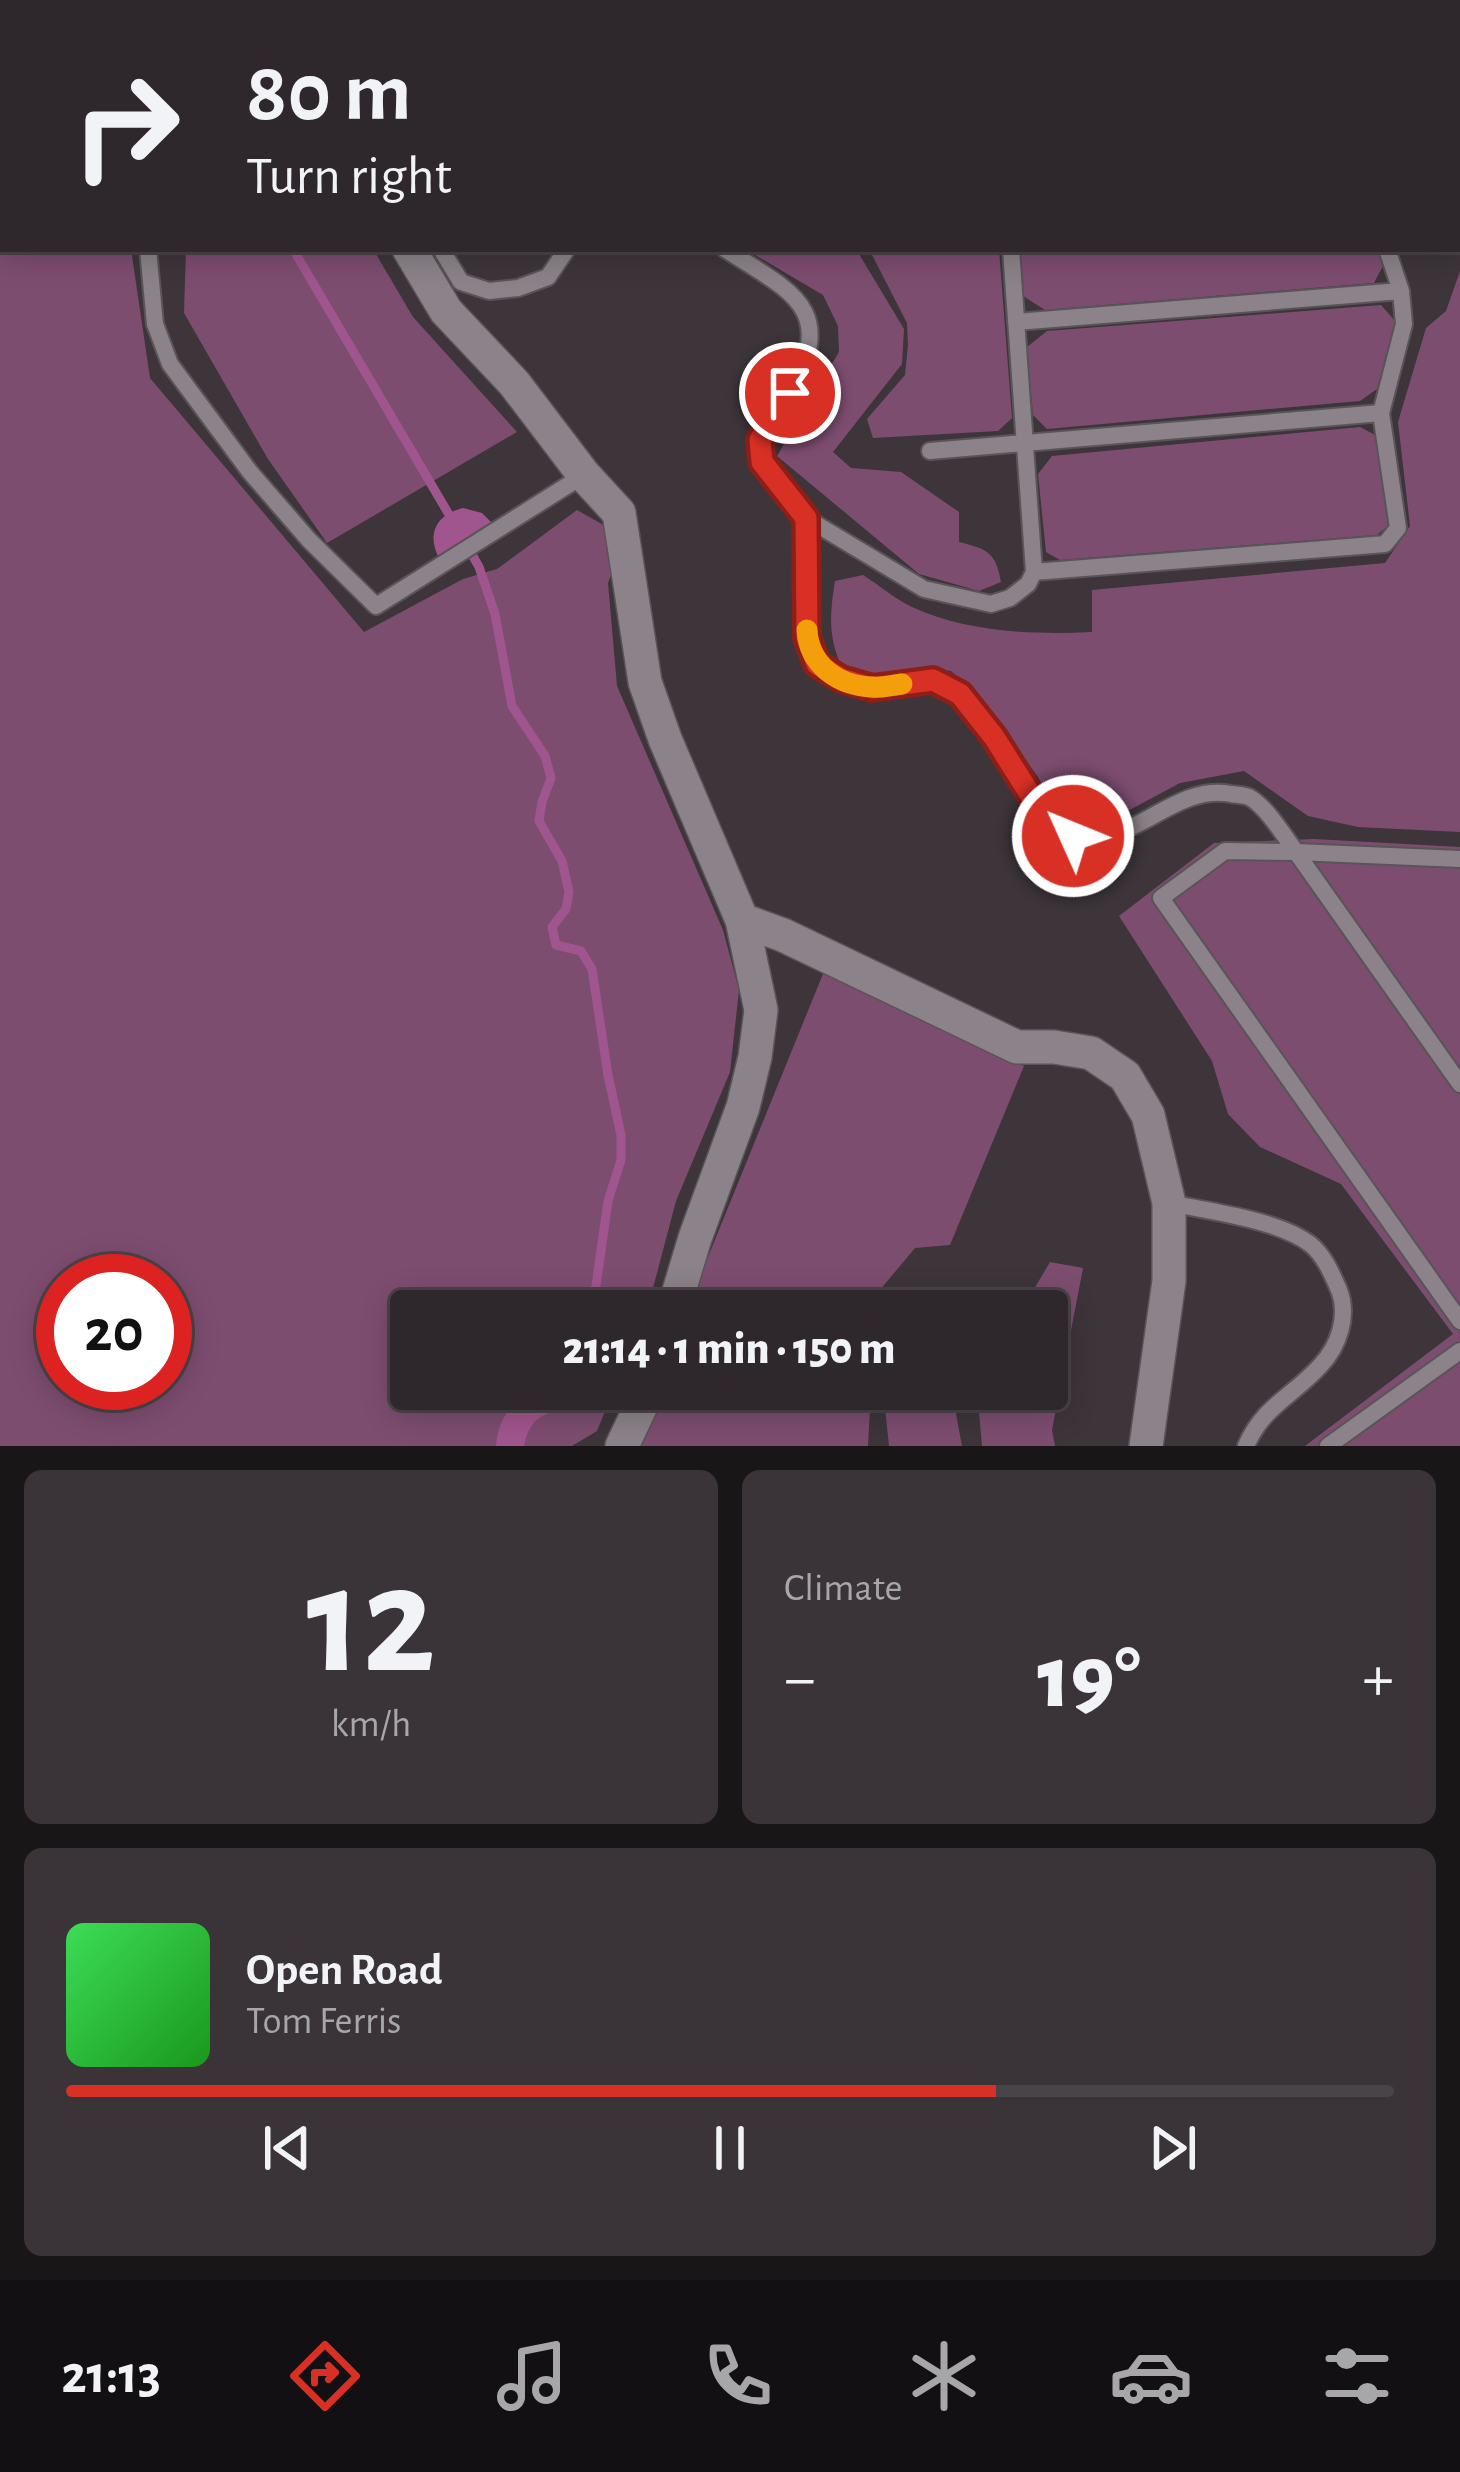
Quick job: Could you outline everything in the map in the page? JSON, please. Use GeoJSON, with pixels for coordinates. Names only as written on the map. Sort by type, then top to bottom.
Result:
{"type":"FeatureCollection","features":[{"type":"Feature","properties":{"kind":"street"},"geometry":{"type":"LineString","coordinates":[[411,252],[446,311],[514,382],[619,513],[645,682],[742,920],[761,1010],[755,1057],[743,1107],[679,1290]]}},
{"type":"Feature","properties":{"kind":"street"},"geometry":{"type":"LineString","coordinates":[[742,920],[1017,1047],[1091,1053],[1125,1076],[1148,1114],[1169,1202],[1169,1281],[1146,1446]]}},
{"type":"Feature","properties":{"kind":"street"},"geometry":{"type":"LineString","coordinates":[[622,1446],[639,1410]]}},
{"type":"Feature","properties":{"kind":"lane"},"geometry":{"type":"LineString","coordinates":[[148,252],[155,324],[170,364],[250,472],[376,606],[584,475]]}},
{"type":"Feature","properties":{"kind":"lane"},"geometry":{"type":"LineString","coordinates":[[443,252],[461,282],[490,291],[518,289],[548,277],[565,252]]}},
{"type":"Feature","properties":{"kind":"lane"},"geometry":{"type":"LineString","coordinates":[[730,252],[801,303],[811,330],[805,364],[760,440],[762,462],[806,518],[923,589],[991,604],[1010,598],[1028,584],[1034,572],[1011,252]]}},
{"type":"Feature","properties":{"kind":"lane"},"geometry":{"type":"LineString","coordinates":[[1034,572],[1385,544],[1398,528],[1382,413],[1404,324],[1401,291],[1389,252]]}},
{"type":"Feature","properties":{"kind":"lane"},"geometry":{"type":"LineString","coordinates":[[1016,322],[1401,291]]}},
{"type":"Feature","properties":{"kind":"lane"},"geometry":{"type":"LineString","coordinates":[[930,451],[1382,413]]}},
{"type":"Feature","properties":{"kind":"lane"},"geometry":{"type":"LineString","coordinates":[[806,518],[807,638],[817,664],[841,679],[872,688],[933,680],[960,694],[1042,813],[1073,836],[1107,838],[1195,795],[1222,792],[1250,797],[1296,853],[1460,1084]]}},
{"type":"Feature","properties":{"kind":"lane"},"geometry":{"type":"LineString","coordinates":[[1460,860],[1225,851],[1161,898],[1460,1321]]}},
{"type":"Feature","properties":{"kind":"lane"},"geometry":{"type":"LineString","coordinates":[[1169,1202],[1281,1228],[1312,1245],[1331,1270],[1343,1301],[1341,1332],[1322,1364],[1261,1417],[1246,1446]]}},
{"type":"Feature","properties":{"kind":"lane"},"geometry":{"type":"LineString","coordinates":[[1328,1446],[1460,1351]]}},
{"type":"Feature","properties":{"kind":"shaded area"},"geometry":{"type":"Polygon","coordinates":[[[0,252],[131,252],[150,378],[364,632],[463,579],[497,569],[577,510],[607,527],[616,562],[608,583],[617,686],[723,930],[739,990],[730,1072],[676,1201],[653,1290],[390,1290],[390,1410],[606,1410],[597,1431],[572,1446],[0,1446],[0,252]]]}},
{"type":"Feature","properties":{"kind":"shaded area"},"geometry":{"type":"Polygon","coordinates":[[[186,252],[375,252],[413,317],[517,432],[327,543],[268,459],[184,313],[186,252]]]}},
{"type":"Feature","properties":{"kind":"shaded area"},"geometry":{"type":"Polygon","coordinates":[[[750,252],[858,252],[904,329],[902,364],[833,452],[851,468],[901,472],[959,512],[959,542],[989,553],[1001,582],[979,591],[919,574],[777,456],[839,352],[838,326],[823,295],[750,252]]]}},
{"type":"Feature","properties":{"kind":"shaded area"},"geometry":{"type":"Polygon","coordinates":[[[871,252],[999,252],[1012,418],[998,431],[873,438],[867,419],[905,375],[907,323],[871,252]]]}},
{"type":"Feature","properties":{"kind":"shaded area"},"geometry":{"type":"Polygon","coordinates":[[[1020,252],[1377,252],[1385,262],[1374,283],[1045,310],[1023,296],[1020,252]]]}},
{"type":"Feature","properties":{"kind":"shaded area"},"geometry":{"type":"Polygon","coordinates":[[[1460,271],[1460,832],[1358,827],[1308,816],[1244,771],[1180,783],[1107,822],[1078,825],[1053,806],[1038,777],[985,704],[951,671],[919,668],[874,678],[840,663],[831,623],[835,581],[863,575],[912,607],[955,622],[1000,630],[1070,633],[1092,632],[1092,590],[1385,563],[1410,526],[1398,422],[1426,328],[1446,311],[1460,271]]]}},
{"type":"Feature","properties":{"kind":"shaded area"},"geometry":{"type":"Polygon","coordinates":[[[1381,305],[1395,321],[1377,389],[1360,401],[1047,429],[1033,415],[1027,347],[1047,331],[1381,305]]]}},
{"type":"Feature","properties":{"kind":"shaded area"},"geometry":{"type":"Polygon","coordinates":[[[1360,427],[1377,436],[1389,525],[1377,535],[1060,560],[1046,552],[1038,474],[1052,456],[1360,427]]]}},
{"type":"Feature","properties":{"kind":"shaded area"},"geometry":{"type":"Polygon","coordinates":[[[463,508],[482,513],[492,523],[439,558],[436,526],[446,515],[463,508]]]}},
{"type":"Feature","properties":{"kind":"shaded area"},"geometry":{"type":"Polygon","coordinates":[[[1314,839],[1460,847],[1460,1446],[1305,1446],[1453,1334],[1341,1184],[1260,1147],[1228,1114],[1212,1061],[1119,916],[1214,843],[1314,839]]]}},
{"type":"Feature","properties":{"kind":"shaded area"},"geometry":{"type":"Polygon","coordinates":[[[825,969],[1024,1066],[950,1245],[915,1248],[880,1290],[695,1290],[825,969]]]}},
{"type":"Feature","properties":{"kind":"shaded area"},"geometry":{"type":"Polygon","coordinates":[[[1050,1262],[1083,1268],[1068,1346],[1068,1290],[1033,1290],[1050,1262]]]}},
{"type":"Feature","properties":{"kind":"shaded area"},"geometry":{"type":"Polygon","coordinates":[[[509,1410],[560,1410],[536,1420],[524,1446],[496,1446],[509,1410]]]}},
{"type":"Feature","properties":{"kind":"shaded area"},"geometry":{"type":"Polygon","coordinates":[[[651,1410],[870,1410],[868,1446],[637,1446],[651,1410]]]}},
{"type":"Feature","properties":{"kind":"shaded area"},"geometry":{"type":"Polygon","coordinates":[[[885,1410],[955,1410],[962,1446],[889,1446],[885,1410]]]}},
{"type":"Feature","properties":{"kind":"shaded area"},"geometry":{"type":"Polygon","coordinates":[[[979,1410],[1056,1410],[1055,1446],[982,1446],[979,1410]]]}},
{"type":"Feature","properties":{"kind":"waterway"},"geometry":{"type":"LineString","coordinates":[[295,252],[451,518]]}},
{"type":"Feature","properties":{"kind":"waterway"},"geometry":{"type":"LineString","coordinates":[[469,549],[495,614],[512,706],[545,756],[551,778],[539,821],[562,861],[569,892],[566,909],[552,927],[556,945],[581,951],[592,969],[621,1135],[621,1160],[608,1201],[595,1290]]}},
{"type":"Feature","properties":{"kind":"slow traffic"},"geometry":{"type":"LineString","coordinates":[[807,630],[817,664],[841,679],[872,688],[902,684]]}},
{"type":"Feature","properties":{"kind":"route"},"geometry":{"type":"LineString","coordinates":[[790,393],[760,440],[762,462],[806,518],[807,638],[817,664],[841,679],[872,688],[933,680],[960,694],[1042,813],[1073,836]]}}]}
